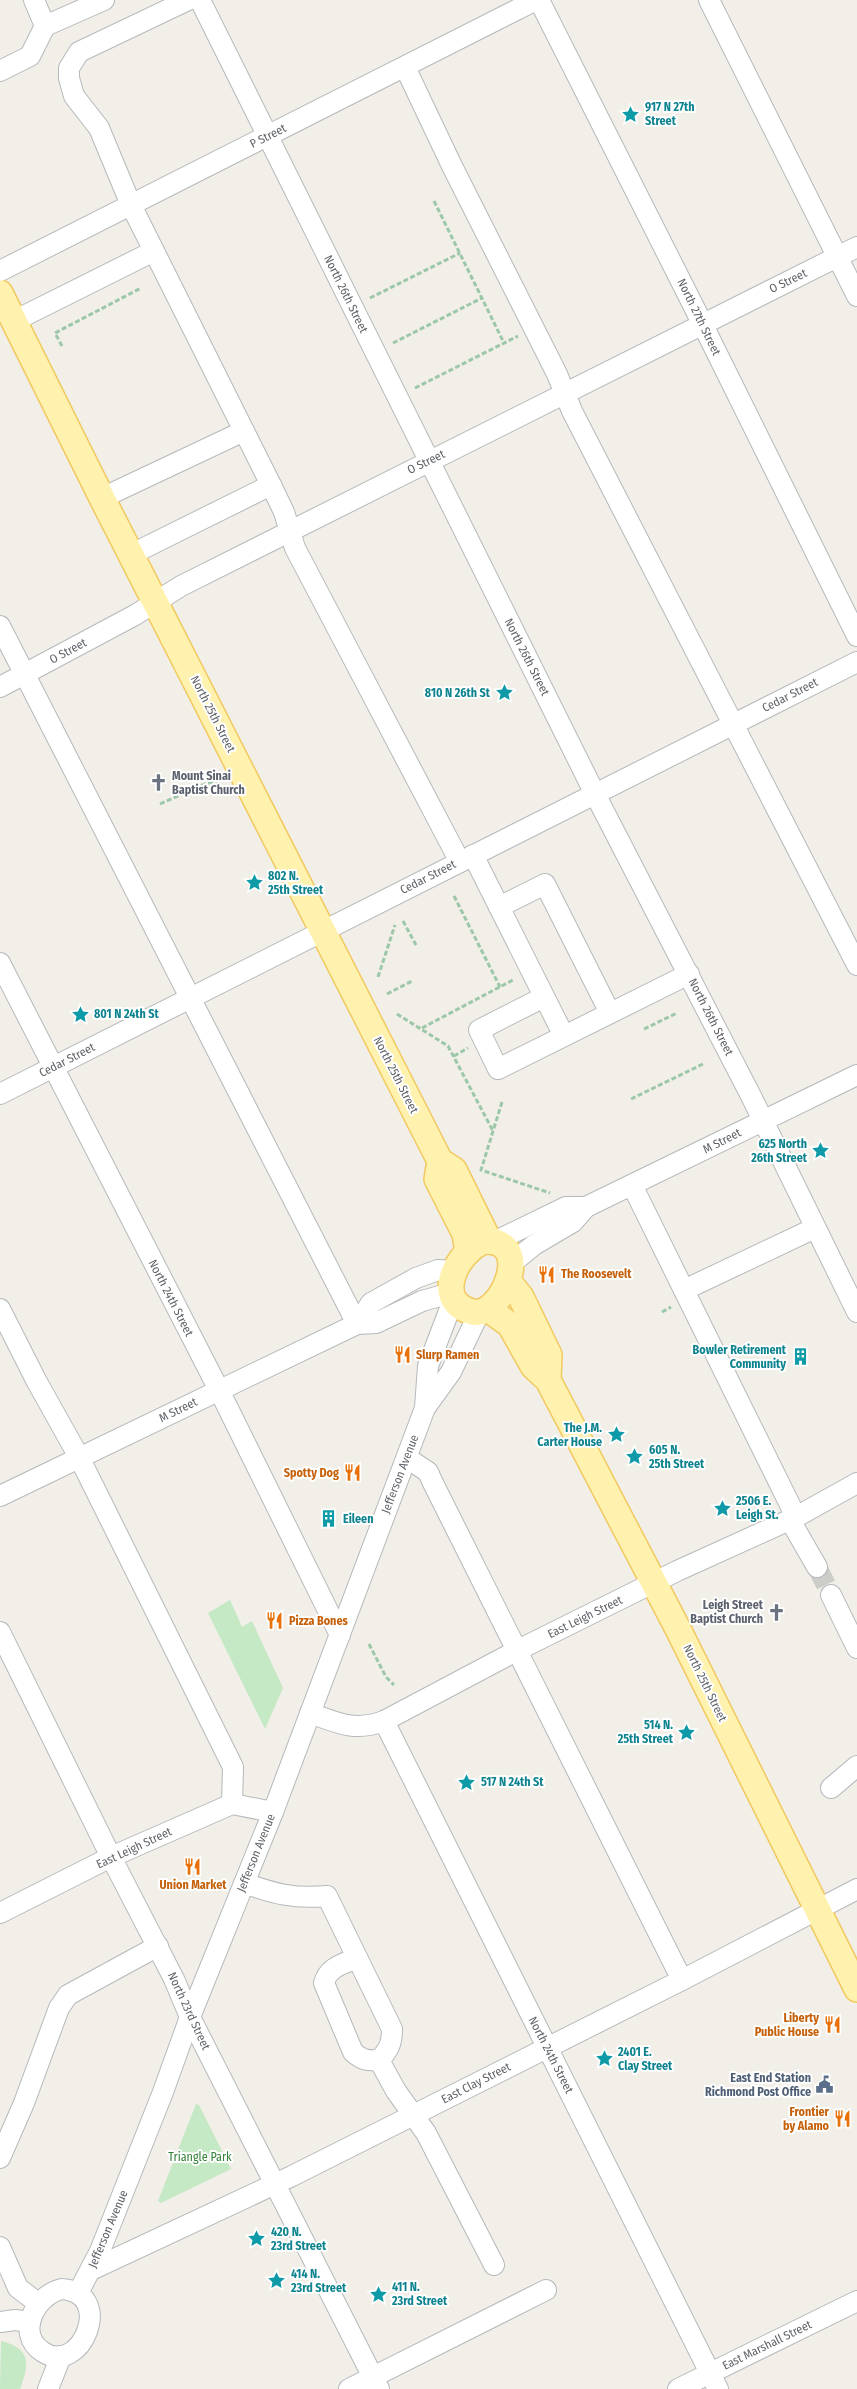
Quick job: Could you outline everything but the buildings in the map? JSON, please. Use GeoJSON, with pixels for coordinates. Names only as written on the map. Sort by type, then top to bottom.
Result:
{"type":"FeatureCollection","features":[{"type":"Feature","properties":{"kind":"main road","name":"North 25th Street"},"geometry":{"type":"LineString","coordinates":[[0,293],[102,498],[440,1162],[436,1179],[465,1234],[469,1266],[463,1308],[483,1311],[510,1325],[532,1366],[548,1380],[654,1583],[857,1989]]}},
{"type":"Feature","properties":{"kind":"main road"},"geometry":{"type":"LineString","coordinates":[[469,1266],[507,1251],[510,1272],[550,1356],[548,1380]]}},
{"type":"Feature","properties":{"kind":"main road"},"geometry":{"type":"LineString","coordinates":[[483,1311],[510,1272]]}},
{"type":"Feature","properties":{"kind":"street"},"geometry":{"type":"LineString","coordinates":[[34,0],[45,26]]}},
{"type":"Feature","properties":{"kind":"street"},"geometry":{"type":"LineString","coordinates":[[0,71],[30,56],[45,26],[104,0]]}},
{"type":"Feature","properties":{"kind":"street"},"geometry":{"type":"LineString","coordinates":[[188,0],[80,52],[69,68],[68,78],[74,96],[99,128],[131,205],[271,485],[290,530],[295,548],[466,858],[499,907],[564,1036]]}},
{"type":"Feature","properties":{"kind":"street","name":"North 26th Street"},"geometry":{"type":"LineString","coordinates":[[200,0],[595,794],[689,974],[857,1312]]}},
{"type":"Feature","properties":{"kind":"street","name":"P Street"},"geometry":{"type":"LineString","coordinates":[[0,271],[538,0]]}},
{"type":"Feature","properties":{"kind":"street","name":"North 27th Street"},"geometry":{"type":"LineString","coordinates":[[538,0],[857,636]]}},
{"type":"Feature","properties":{"kind":"street"},"geometry":{"type":"LineString","coordinates":[[709,0],[857,296]]}},
{"type":"Feature","properties":{"kind":"street"},"geometry":{"type":"LineString","coordinates":[[405,67],[565,393],[572,411],[857,965]]}},
{"type":"Feature","properties":{"kind":"street","name":"O Street"},"geometry":{"type":"LineString","coordinates":[[0,687],[156,602],[181,586],[290,530],[857,247]]}},
{"type":"Feature","properties":{"kind":"street"},"geometry":{"type":"LineString","coordinates":[[14,321],[154,250]]}},
{"type":"Feature","properties":{"kind":"street"},"geometry":{"type":"LineString","coordinates":[[102,498],[244,431]]}},
{"type":"Feature","properties":{"kind":"street"},"geometry":{"type":"LineString","coordinates":[[132,554],[271,485]]}},
{"type":"Feature","properties":{"kind":"street"},"geometry":{"type":"LineString","coordinates":[[0,626],[356,1324]]}},
{"type":"Feature","properties":{"kind":"street","name":"Cedar Street"},"geometry":{"type":"LineString","coordinates":[[0,1094],[857,662]]}},
{"type":"Feature","properties":{"kind":"street"},"geometry":{"type":"LineString","coordinates":[[499,907],[544,884],[610,1013]]}},
{"type":"Feature","properties":{"kind":"street","name":"North 24th Street"},"geometry":{"type":"LineString","coordinates":[[0,963],[219,1390],[340,1634]]}},
{"type":"Feature","properties":{"kind":"street"},"geometry":{"type":"LineString","coordinates":[[544,997],[479,1030],[498,1069],[689,974]]}},
{"type":"Feature","properties":{"kind":"street","name":"M Street"},"geometry":{"type":"LineString","coordinates":[[510,1272],[534,1245],[573,1222],[586,1207],[857,1075]]}},
{"type":"Feature","properties":{"kind":"street"},"geometry":{"type":"LineString","coordinates":[[632,1186],[817,1567]]}},
{"type":"Feature","properties":{"kind":"street","name":"M Street"},"geometry":{"type":"LineString","coordinates":[[0,1496],[356,1324],[371,1303],[416,1278],[438,1270],[469,1266],[566,1206],[586,1207]]}},
{"type":"Feature","properties":{"kind":"street"},"geometry":{"type":"LineString","coordinates":[[684,1290],[815,1228]]}},
{"type":"Feature","properties":{"kind":"street","name":"Jefferson Avenue"},"geometry":{"type":"LineString","coordinates":[[425,1408],[428,1366],[469,1266]]}},
{"type":"Feature","properties":{"kind":"street"},"geometry":{"type":"LineString","coordinates":[[0,1309],[36,1382],[79,1457],[234,1767],[232,1804],[272,1812]]}},
{"type":"Feature","properties":{"kind":"street","name":"Jefferson Avenue"},"geometry":{"type":"LineString","coordinates":[[78,2293],[91,2270],[163,2092],[190,2017],[310,1713],[425,1408],[450,1372],[483,1311]]}},
{"type":"Feature","properties":{"kind":"street"},"geometry":{"type":"LineString","coordinates":[[407,1458],[428,1472],[682,1980]]}},
{"type":"Feature","properties":{"kind":"street","name":"East Leigh Street"},"geometry":{"type":"LineString","coordinates":[[310,1713],[351,1726],[371,1725],[384,1720],[518,1650],[654,1583],[793,1519],[857,1483]]}},
{"type":"Feature","properties":{"kind":"street"},"geometry":{"type":"LineString","coordinates":[[831,1595],[857,1648]]}},
{"type":"Feature","properties":{"kind":"street","name":"North 23rd Street"},"geometry":{"type":"LineString","coordinates":[[0,1632],[111,1857],[158,1946],[190,2017],[376,2383]]}},
{"type":"Feature","properties":{"kind":"street","name":"North 24th Street"},"geometry":{"type":"LineString","coordinates":[[384,1720],[714,2381]]}},
{"type":"Feature","properties":{"kind":"street"},"geometry":{"type":"LineString","coordinates":[[831,1788],[857,1766]]}},
{"type":"Feature","properties":{"kind":"street","name":"East Leigh Street"},"geometry":{"type":"LineString","coordinates":[[2,1907],[232,1804]]}},
{"type":"Feature","properties":{"kind":"street"},"geometry":{"type":"LineString","coordinates":[[244,1884],[271,1893],[302,1898],[327,1896],[392,2029],[392,2041],[387,2051],[379,2060],[366,2061],[354,2052],[324,1983],[326,1976],[331,1970],[357,1958]]}},
{"type":"Feature","properties":{"kind":"street","name":"East Clay Street"},"geometry":{"type":"LineString","coordinates":[[91,2270],[274,2184],[682,1980],[857,1889]]}},
{"type":"Feature","properties":{"kind":"street"},"geometry":{"type":"LineString","coordinates":[[0,2158],[24,2104],[60,2008],[68,1995],[158,1946]]}},
{"type":"Feature","properties":{"kind":"street"},"geometry":{"type":"LineString","coordinates":[[379,2060],[412,2115],[426,2133],[494,2264]]}},
{"type":"Feature","properties":{"kind":"street"},"geometry":{"type":"LineString","coordinates":[[0,2247],[18,2288],[38,2304]]}},
{"type":"Feature","properties":{"kind":"street"},"geometry":{"type":"LineString","coordinates":[[70,2289],[78,2293],[87,2304],[89,2323],[80,2344],[73,2352],[61,2356],[46,2354],[37,2348],[32,2340],[30,2322],[38,2304],[53,2291],[70,2289]]}},
{"type":"Feature","properties":{"kind":"street"},"geometry":{"type":"LineString","coordinates":[[349,2389],[376,2383],[546,2290]]}},
{"type":"Feature","properties":{"kind":"street","name":"East Marshall Street"},"geometry":{"type":"LineString","coordinates":[[678,2389],[714,2381],[854,2308]]}},
{"type":"Feature","properties":{"kind":"street"},"geometry":{"type":"LineString","coordinates":[[0,2322],[15,2320],[30,2322]]}},
{"type":"Feature","properties":{"kind":"street"},"geometry":{"type":"LineString","coordinates":[[52,2386],[61,2356]]}},
{"type":"Feature","properties":{"kind":"path"},"geometry":{"type":"LineString","coordinates":[[415,388],[505,342],[434,201]]}},
{"type":"Feature","properties":{"kind":"path"},"geometry":{"type":"LineString","coordinates":[[370,298],[460,253]]}},
{"type":"Feature","properties":{"kind":"path"},"geometry":{"type":"LineString","coordinates":[[62,346],[55,333],[86,315],[141,288]]}},
{"type":"Feature","properties":{"kind":"path"},"geometry":{"type":"LineString","coordinates":[[393,343],[482,298]]}},
{"type":"Feature","properties":{"kind":"path"},"geometry":{"type":"LineString","coordinates":[[160,804],[205,784],[218,781]]}},
{"type":"Feature","properties":{"kind":"path"},"geometry":{"type":"LineString","coordinates":[[454,896],[500,987]]}},
{"type":"Feature","properties":{"kind":"path"},"geometry":{"type":"LineString","coordinates":[[403,921],[416,945]]}},
{"type":"Feature","properties":{"kind":"path"},"geometry":{"type":"LineString","coordinates":[[378,977],[395,925]]}},
{"type":"Feature","properties":{"kind":"path"},"geometry":{"type":"LineString","coordinates":[[421,1028],[518,978]]}},
{"type":"Feature","properties":{"kind":"path"},"geometry":{"type":"LineString","coordinates":[[387,994],[412,981]]}},
{"type":"Feature","properties":{"kind":"path"},"geometry":{"type":"LineString","coordinates":[[644,1029],[677,1013]]}},
{"type":"Feature","properties":{"kind":"path"},"geometry":{"type":"LineString","coordinates":[[398,1014],[448,1046],[492,1131]]}},
{"type":"Feature","properties":{"kind":"path"},"geometry":{"type":"LineString","coordinates":[[454,1056],[471,1047]]}},
{"type":"Feature","properties":{"kind":"path"},"geometry":{"type":"LineString","coordinates":[[631,1099],[703,1064]]}},
{"type":"Feature","properties":{"kind":"path"},"geometry":{"type":"LineString","coordinates":[[502,1102],[480,1170],[555,1195]]}},
{"type":"Feature","properties":{"kind":"path"},"geometry":{"type":"LineString","coordinates":[[369,1644],[386,1677],[394,1685]]}},
{"type":"Feature","properties":{"kind":"green space"},"geometry":{"type":"Polygon","coordinates":[[[230,1600],[242,1627],[252,1621],[283,1688],[265,1729],[208,1613],[230,1600]]]}},
{"type":"Feature","properties":{"kind":"green space","name":"Triangle Park"},"geometry":{"type":"Polygon","coordinates":[[[196,2104],[199,2105],[231,2169],[161,2203],[158,2201],[196,2104]]]}},
{"type":"Feature","properties":{"kind":"green space"},"geometry":{"type":"Polygon","coordinates":[[[1,2341],[18,2348],[26,2359],[25,2372],[20,2389],[0,2389],[1,2341]]]}},
{"type":"Feature","properties":{"kind":"tunnel"},"geometry":{"type":"LineString","coordinates":[[817,1567],[831,1595]]}},
{"type":"Feature","properties":{"kind":"place","name":"917 N 27th Street"},"geometry":{"type":"Point","coordinates":[631,114]}},
{"type":"Feature","properties":{"kind":"place","name":"810 N 26th St"},"geometry":{"type":"Point","coordinates":[504,693]}},
{"type":"Feature","properties":{"kind":"place","name":"Mount Sinai Baptist Church"},"geometry":{"type":"Point","coordinates":[158,783]}},
{"type":"Feature","properties":{"kind":"place","name":"802 N. 25th Street"},"geometry":{"type":"Point","coordinates":[254,883]}},
{"type":"Feature","properties":{"kind":"place","name":"801 N 24th St"},"geometry":{"type":"Point","coordinates":[80,1014]}},
{"type":"Feature","properties":{"kind":"place","name":"625 North 26th Street"},"geometry":{"type":"Point","coordinates":[821,1151]}},
{"type":"Feature","properties":{"kind":"place","name":"The Roosevelt"},"geometry":{"type":"Point","coordinates":[547,1274]}},
{"type":"Feature","properties":{"kind":"place","name":"Slurp Ramen"},"geometry":{"type":"Point","coordinates":[402,1355]}},
{"type":"Feature","properties":{"kind":"place","name":"Bowler Retirement Community"},"geometry":{"type":"Point","coordinates":[800,1357]}},
{"type":"Feature","properties":{"kind":"place","name":"The J.M. Carter House"},"geometry":{"type":"Point","coordinates":[616,1435]}},
{"type":"Feature","properties":{"kind":"place","name":"605 N. 25th Street"},"geometry":{"type":"Point","coordinates":[635,1457]}},
{"type":"Feature","properties":{"kind":"place","name":"Spotty Dog"},"geometry":{"type":"Point","coordinates":[353,1473]}},
{"type":"Feature","properties":{"kind":"place","name":"2506 E. Leigh St."},"geometry":{"type":"Point","coordinates":[722,1508]}},
{"type":"Feature","properties":{"kind":"place","name":"Eileen"},"geometry":{"type":"Point","coordinates":[329,1519]}},
{"type":"Feature","properties":{"kind":"place","name":"Leigh Street Baptist Church"},"geometry":{"type":"Point","coordinates":[777,1612]}},
{"type":"Feature","properties":{"kind":"place","name":"Pizza Bones"},"geometry":{"type":"Point","coordinates":[275,1621]}},
{"type":"Feature","properties":{"kind":"place","name":"514 N. 25th Street"},"geometry":{"type":"Point","coordinates":[687,1732]}},
{"type":"Feature","properties":{"kind":"place","name":"517 N 24th St"},"geometry":{"type":"Point","coordinates":[467,1782]}},
{"type":"Feature","properties":{"kind":"place","name":"Union Market"},"geometry":{"type":"Point","coordinates":[193,1866]}},
{"type":"Feature","properties":{"kind":"place","name":"Liberty Public House"},"geometry":{"type":"Point","coordinates":[833,2025]}},
{"type":"Feature","properties":{"kind":"place","name":"2401 E. Clay Street"},"geometry":{"type":"Point","coordinates":[604,2059]}},
{"type":"Feature","properties":{"kind":"place","name":"East End Station Richmond Post Office"},"geometry":{"type":"Point","coordinates":[825,2085]}},
{"type":"Feature","properties":{"kind":"place","name":"Frontier by Alamo"},"geometry":{"type":"Point","coordinates":[843,2119]}},
{"type":"Feature","properties":{"kind":"place","name":"420 N. 23rd Street"},"geometry":{"type":"Point","coordinates":[257,2239]}},
{"type":"Feature","properties":{"kind":"place","name":"414 N. 23rd Street"},"geometry":{"type":"Point","coordinates":[277,2281]}},
{"type":"Feature","properties":{"kind":"place","name":"411 N. 23rd Street"},"geometry":{"type":"Point","coordinates":[378,2294]}}]}
